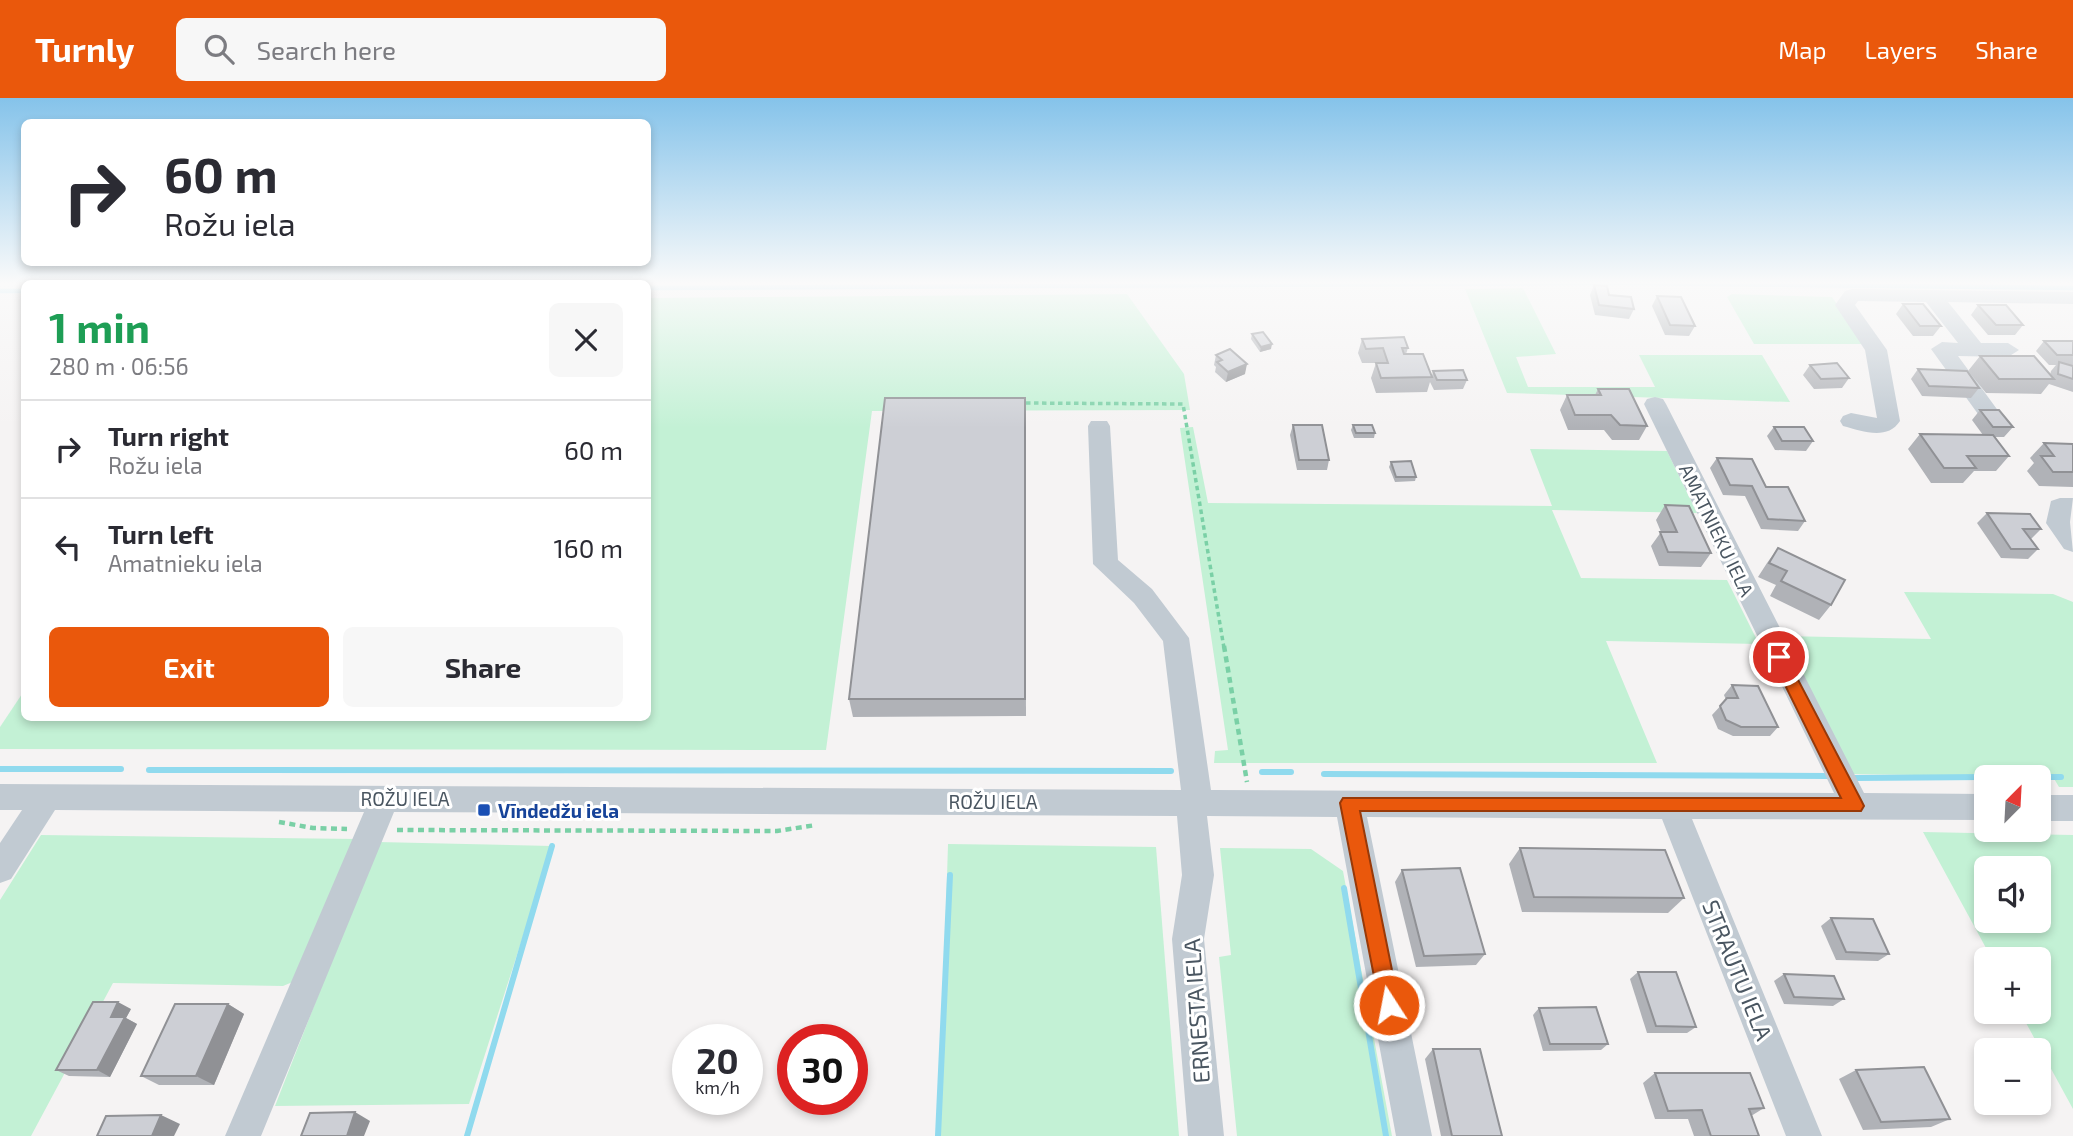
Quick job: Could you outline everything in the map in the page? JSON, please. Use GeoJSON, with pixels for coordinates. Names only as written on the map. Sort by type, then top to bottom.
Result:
{"type":"FeatureCollection","features":[{"type":"Feature","properties":{"kind":"street"},"geometry":{"type":"LineString","coordinates":[[1851,421],[1877,427],[1889,421],[1876,350],[1863,331]]}},
{"type":"Feature","properties":{"kind":"street"},"geometry":{"type":"LineString","coordinates":[[1961,331],[1974,348]]}},
{"type":"Feature","properties":{"kind":"street"},"geometry":{"type":"LineString","coordinates":[[1999,427],[1942,349],[2008,350]]}},
{"type":"Feature","properties":{"kind":"street","name":"AMATNIEKU IELA"},"geometry":{"type":"LineString","coordinates":[[1656,404],[1854,806]]}},
{"type":"Feature","properties":{"kind":"street","name":"ERNESTA IELA"},"geometry":{"type":"LineString","coordinates":[[1099,426],[1106,564],[1143,596],[1176,638],[1194,803],[1198,875],[1188,939],[1206,1136]]}},
{"type":"Feature","properties":{"kind":"street"},"geometry":{"type":"LineString","coordinates":[[2073,507],[2060,507],[2057,523],[2073,543]]}},
{"type":"Feature","properties":{"kind":"street","name":"ROŽU IELA"},"geometry":{"type":"LineString","coordinates":[[0,797],[1974,807]]}},
{"type":"Feature","properties":{"kind":"street"},"geometry":{"type":"LineString","coordinates":[[0,869],[47,797]]}},
{"type":"Feature","properties":{"kind":"street"},"geometry":{"type":"LineString","coordinates":[[243,1136],[385,798]]}},
{"type":"Feature","properties":{"kind":"street"},"geometry":{"type":"LineString","coordinates":[[1349,803],[1414,1136]]}},
{"type":"Feature","properties":{"kind":"street","name":"STRAUTU IELA"},"geometry":{"type":"LineString","coordinates":[[1671,804],[1804,1136]]}},
{"type":"Feature","properties":{"kind":"street"},"geometry":{"type":"LineString","coordinates":[[2051,808],[2073,808]]}},
{"type":"Feature","properties":{"kind":"path"},"geometry":{"type":"LineString","coordinates":[[1026,403],[1183,404],[1250,803]]}},
{"type":"Feature","properties":{"kind":"path"},"geometry":{"type":"LineString","coordinates":[[629,830],[632,820]]}},
{"type":"Feature","properties":{"kind":"green space"},"geometry":{"type":"Polygon","coordinates":[[[651,331],[1154,331],[1184,374],[1190,410],[872,411],[826,750],[0,749],[0,727],[21,696],[21,721],[651,721],[651,331]]]}},
{"type":"Feature","properties":{"kind":"green space"},"geometry":{"type":"Polygon","coordinates":[[[1482,331],[1545,331],[1556,354],[1516,357],[1528,387],[1655,387],[1639,355],[1762,355],[1790,402],[1507,393],[1482,331]]]}},
{"type":"Feature","properties":{"kind":"green space"},"geometry":{"type":"Polygon","coordinates":[[[1747,331],[1856,331],[1865,344],[1754,344],[1747,331]]]}},
{"type":"Feature","properties":{"kind":"green space"},"geometry":{"type":"Polygon","coordinates":[[[1193,427],[1208,503],[1552,506],[1530,449],[1667,451],[1697,513],[1552,510],[1581,578],[1727,580],[1759,644],[1606,641],[1657,763],[1214,763],[1215,751],[1228,750],[1180,428],[1193,427]]]}},
{"type":"Feature","properties":{"kind":"green space"},"geometry":{"type":"Polygon","coordinates":[[[1904,592],[2053,594],[2073,602],[2073,787],[2059,787],[2051,777],[2051,765],[1974,765],[1974,776],[1847,774],[1782,636],[1931,639],[1904,592]]]}},
{"type":"Feature","properties":{"kind":"green space"},"geometry":{"type":"Polygon","coordinates":[[[1923,832],[1974,833],[1974,842],[2051,842],[2051,835],[2073,835],[2073,1109],[2051,1069],[2051,1038],[2034,1038],[2027,1024],[2051,1024],[2051,947],[1985,947],[1978,933],[2051,933],[2051,856],[1974,856],[1974,926],[1923,832]]]}},
{"type":"Feature","properties":{"kind":"green space"},"geometry":{"type":"Polygon","coordinates":[[[41,835],[358,839],[295,981],[283,986],[113,983],[31,1136],[0,1136],[0,900],[41,835]]]}},
{"type":"Feature","properties":{"kind":"green space"},"geometry":{"type":"Polygon","coordinates":[[[378,842],[552,846],[469,1104],[275,1106],[378,842]]]}},
{"type":"Feature","properties":{"kind":"green space"},"geometry":{"type":"Polygon","coordinates":[[[948,844],[1156,847],[1179,1136],[939,1136],[948,844]]]}},
{"type":"Feature","properties":{"kind":"green space"},"geometry":{"type":"Polygon","coordinates":[[[1220,848],[1311,849],[1343,871],[1392,1136],[1237,1136],[1219,957],[1231,955],[1220,848]]]}},
{"type":"Feature","properties":{"kind":"building"},"geometry":{"type":"Polygon","coordinates":[[[1263,332],[1272,344],[1261,347],[1252,334],[1263,332]]]}},
{"type":"Feature","properties":{"kind":"building"},"geometry":{"type":"Polygon","coordinates":[[[1404,337],[1408,348],[1402,348],[1404,354],[1423,354],[1432,377],[1381,378],[1376,363],[1388,363],[1383,348],[1366,349],[1362,339],[1404,337]]]}},
{"type":"Feature","properties":{"kind":"building"},"geometry":{"type":"Polygon","coordinates":[[[2044,341],[2073,341],[2073,355],[2057,355],[2044,341]]]}},
{"type":"Feature","properties":{"kind":"building"},"geometry":{"type":"Polygon","coordinates":[[[1230,349],[1247,364],[1228,372],[1217,362],[1222,360],[1216,355],[1230,349]]]}},
{"type":"Feature","properties":{"kind":"building"},"geometry":{"type":"Polygon","coordinates":[[[1980,356],[2034,356],[2054,379],[1999,379],[1980,356]]]}},
{"type":"Feature","properties":{"kind":"building"},"geometry":{"type":"Polygon","coordinates":[[[2059,362],[2073,366],[2073,379],[2058,374],[2059,362]]]}},
{"type":"Feature","properties":{"kind":"building"},"geometry":{"type":"Polygon","coordinates":[[[1837,363],[1849,378],[1821,379],[1810,365],[1837,363]]]}},
{"type":"Feature","properties":{"kind":"building"},"geometry":{"type":"Polygon","coordinates":[[[1918,369],[1967,371],[1979,388],[1929,386],[1918,369]]]}},
{"type":"Feature","properties":{"kind":"building"},"geometry":{"type":"Polygon","coordinates":[[[1463,370],[1467,380],[1437,380],[1433,371],[1463,370]]]}},
{"type":"Feature","properties":{"kind":"building"},"geometry":{"type":"Polygon","coordinates":[[[1598,389],[1629,389],[1647,426],[1620,425],[1611,415],[1575,415],[1567,395],[1601,395],[1598,389]]]}},
{"type":"Feature","properties":{"kind":"building"},"geometry":{"type":"Polygon","coordinates":[[[885,398],[1025,398],[1025,699],[849,699],[885,398]]]}},
{"type":"Feature","properties":{"kind":"building"},"geometry":{"type":"Polygon","coordinates":[[[1980,410],[1999,410],[2013,427],[1993,427],[1980,410]]]}},
{"type":"Feature","properties":{"kind":"building"},"geometry":{"type":"Polygon","coordinates":[[[1293,425],[1322,425],[1329,460],[1299,460],[1293,425]]]}},
{"type":"Feature","properties":{"kind":"building"},"geometry":{"type":"Polygon","coordinates":[[[1353,425],[1372,425],[1375,433],[1356,433],[1353,425]]]}},
{"type":"Feature","properties":{"kind":"building"},"geometry":{"type":"Polygon","coordinates":[[[1774,427],[1804,427],[1813,441],[1782,441],[1774,427]]]}},
{"type":"Feature","properties":{"kind":"building"},"geometry":{"type":"Polygon","coordinates":[[[1920,434],[1993,435],[2009,456],[1967,456],[1976,468],[1944,468],[1920,434]]]}},
{"type":"Feature","properties":{"kind":"building"},"geometry":{"type":"Polygon","coordinates":[[[2044,443],[2073,444],[2073,472],[2053,472],[2041,456],[2054,456],[2044,443]]]}},
{"type":"Feature","properties":{"kind":"building"},"geometry":{"type":"Polygon","coordinates":[[[1717,458],[1752,459],[1766,487],[1788,487],[1805,521],[1768,519],[1752,486],[1730,485],[1717,458]]]}},
{"type":"Feature","properties":{"kind":"building"},"geometry":{"type":"Polygon","coordinates":[[[1411,461],[1416,477],[1396,477],[1391,462],[1411,461]]]}},
{"type":"Feature","properties":{"kind":"building"},"geometry":{"type":"Polygon","coordinates":[[[1665,505],[1689,506],[1711,553],[1668,552],[1660,532],[1677,532],[1665,505]]]}},
{"type":"Feature","properties":{"kind":"building"},"geometry":{"type":"Polygon","coordinates":[[[1987,513],[2030,514],[2041,529],[2023,529],[2038,549],[2011,549],[1987,513]]]}},
{"type":"Feature","properties":{"kind":"building"},"geometry":{"type":"Polygon","coordinates":[[[1778,548],[1845,580],[1831,605],[1781,581],[1787,571],[1769,563],[1778,548]]]}},
{"type":"Feature","properties":{"kind":"building"},"geometry":{"type":"Polygon","coordinates":[[[1732,685],[1758,686],[1778,727],[1741,727],[1726,720],[1720,706],[1727,698],[1738,698],[1732,685]]]}},
{"type":"Feature","properties":{"kind":"building"},"geometry":{"type":"Polygon","coordinates":[[[1520,848],[1665,850],[1684,898],[1534,897],[1520,848]]]}},
{"type":"Feature","properties":{"kind":"building"},"geometry":{"type":"Polygon","coordinates":[[[1460,868],[1485,954],[1424,956],[1402,870],[1460,868]]]}},
{"type":"Feature","properties":{"kind":"building"},"geometry":{"type":"Polygon","coordinates":[[[1831,918],[1873,919],[1889,954],[1846,952],[1831,918]]]}},
{"type":"Feature","properties":{"kind":"building"},"geometry":{"type":"Polygon","coordinates":[[[1638,972],[1676,972],[1696,1027],[1656,1026],[1638,972]]]}},
{"type":"Feature","properties":{"kind":"building"},"geometry":{"type":"Polygon","coordinates":[[[1784,974],[1834,976],[1844,999],[1794,997],[1784,974]]]}},
{"type":"Feature","properties":{"kind":"building"},"geometry":{"type":"Polygon","coordinates":[[[93,1002],[118,1002],[111,1017],[125,1017],[97,1070],[56,1070],[93,1002]]]}},
{"type":"Feature","properties":{"kind":"building"},"geometry":{"type":"Polygon","coordinates":[[[175,1004],[228,1004],[196,1076],[141,1076],[175,1004]]]}},
{"type":"Feature","properties":{"kind":"building"},"geometry":{"type":"Polygon","coordinates":[[[1596,1007],[1608,1044],[1550,1044],[1539,1008],[1596,1007]]]}},
{"type":"Feature","properties":{"kind":"building"},"geometry":{"type":"Polygon","coordinates":[[[1433,1049],[1480,1049],[1502,1136],[1452,1136],[1433,1049]]]}},
{"type":"Feature","properties":{"kind":"building"},"geometry":{"type":"Polygon","coordinates":[[[1924,1067],[1950,1119],[1881,1122],[1856,1070],[1924,1067]]]}},
{"type":"Feature","properties":{"kind":"building"},"geometry":{"type":"Polygon","coordinates":[[[1655,1073],[1750,1073],[1764,1108],[1749,1109],[1759,1136],[1711,1136],[1702,1110],[1668,1111],[1655,1073]]]}},
{"type":"Feature","properties":{"kind":"building"},"geometry":{"type":"Polygon","coordinates":[[[355,1112],[347,1136],[301,1136],[310,1113],[355,1112]]]}},
{"type":"Feature","properties":{"kind":"building"},"geometry":{"type":"Polygon","coordinates":[[[161,1115],[152,1136],[97,1136],[106,1116],[161,1115]]]}},
{"type":"Feature","properties":{"kind":"waterway"},"geometry":{"type":"LineString","coordinates":[[0,769],[121,769]]}},
{"type":"Feature","properties":{"kind":"waterway"},"geometry":{"type":"LineString","coordinates":[[149,770],[1171,771]]}},
{"type":"Feature","properties":{"kind":"waterway"},"geometry":{"type":"LineString","coordinates":[[1262,772],[1291,772]]}},
{"type":"Feature","properties":{"kind":"waterway"},"geometry":{"type":"LineString","coordinates":[[1324,774],[1828,776]]}},
{"type":"Feature","properties":{"kind":"waterway"},"geometry":{"type":"LineString","coordinates":[[1855,778],[1974,777]]}},
{"type":"Feature","properties":{"kind":"waterway"},"geometry":{"type":"LineString","coordinates":[[2051,777],[2061,777]]}},
{"type":"Feature","properties":{"kind":"waterway"},"geometry":{"type":"LineString","coordinates":[[467,1136],[552,846]]}},
{"type":"Feature","properties":{"kind":"waterway"},"geometry":{"type":"LineString","coordinates":[[938,1136],[950,875]]}},
{"type":"Feature","properties":{"kind":"waterway"},"geometry":{"type":"LineString","coordinates":[[1344,888],[1386,1136]]}},
{"type":"Feature","properties":{"kind":"place","name":"Vīndedžu iela"},"geometry":{"type":"Point","coordinates":[484,810]}},
{"type":"Feature","properties":{"kind":"route"},"geometry":{"type":"LineString","coordinates":[[1389,1005],[1349,803],[1854,806],[1779,657]]}}]}
